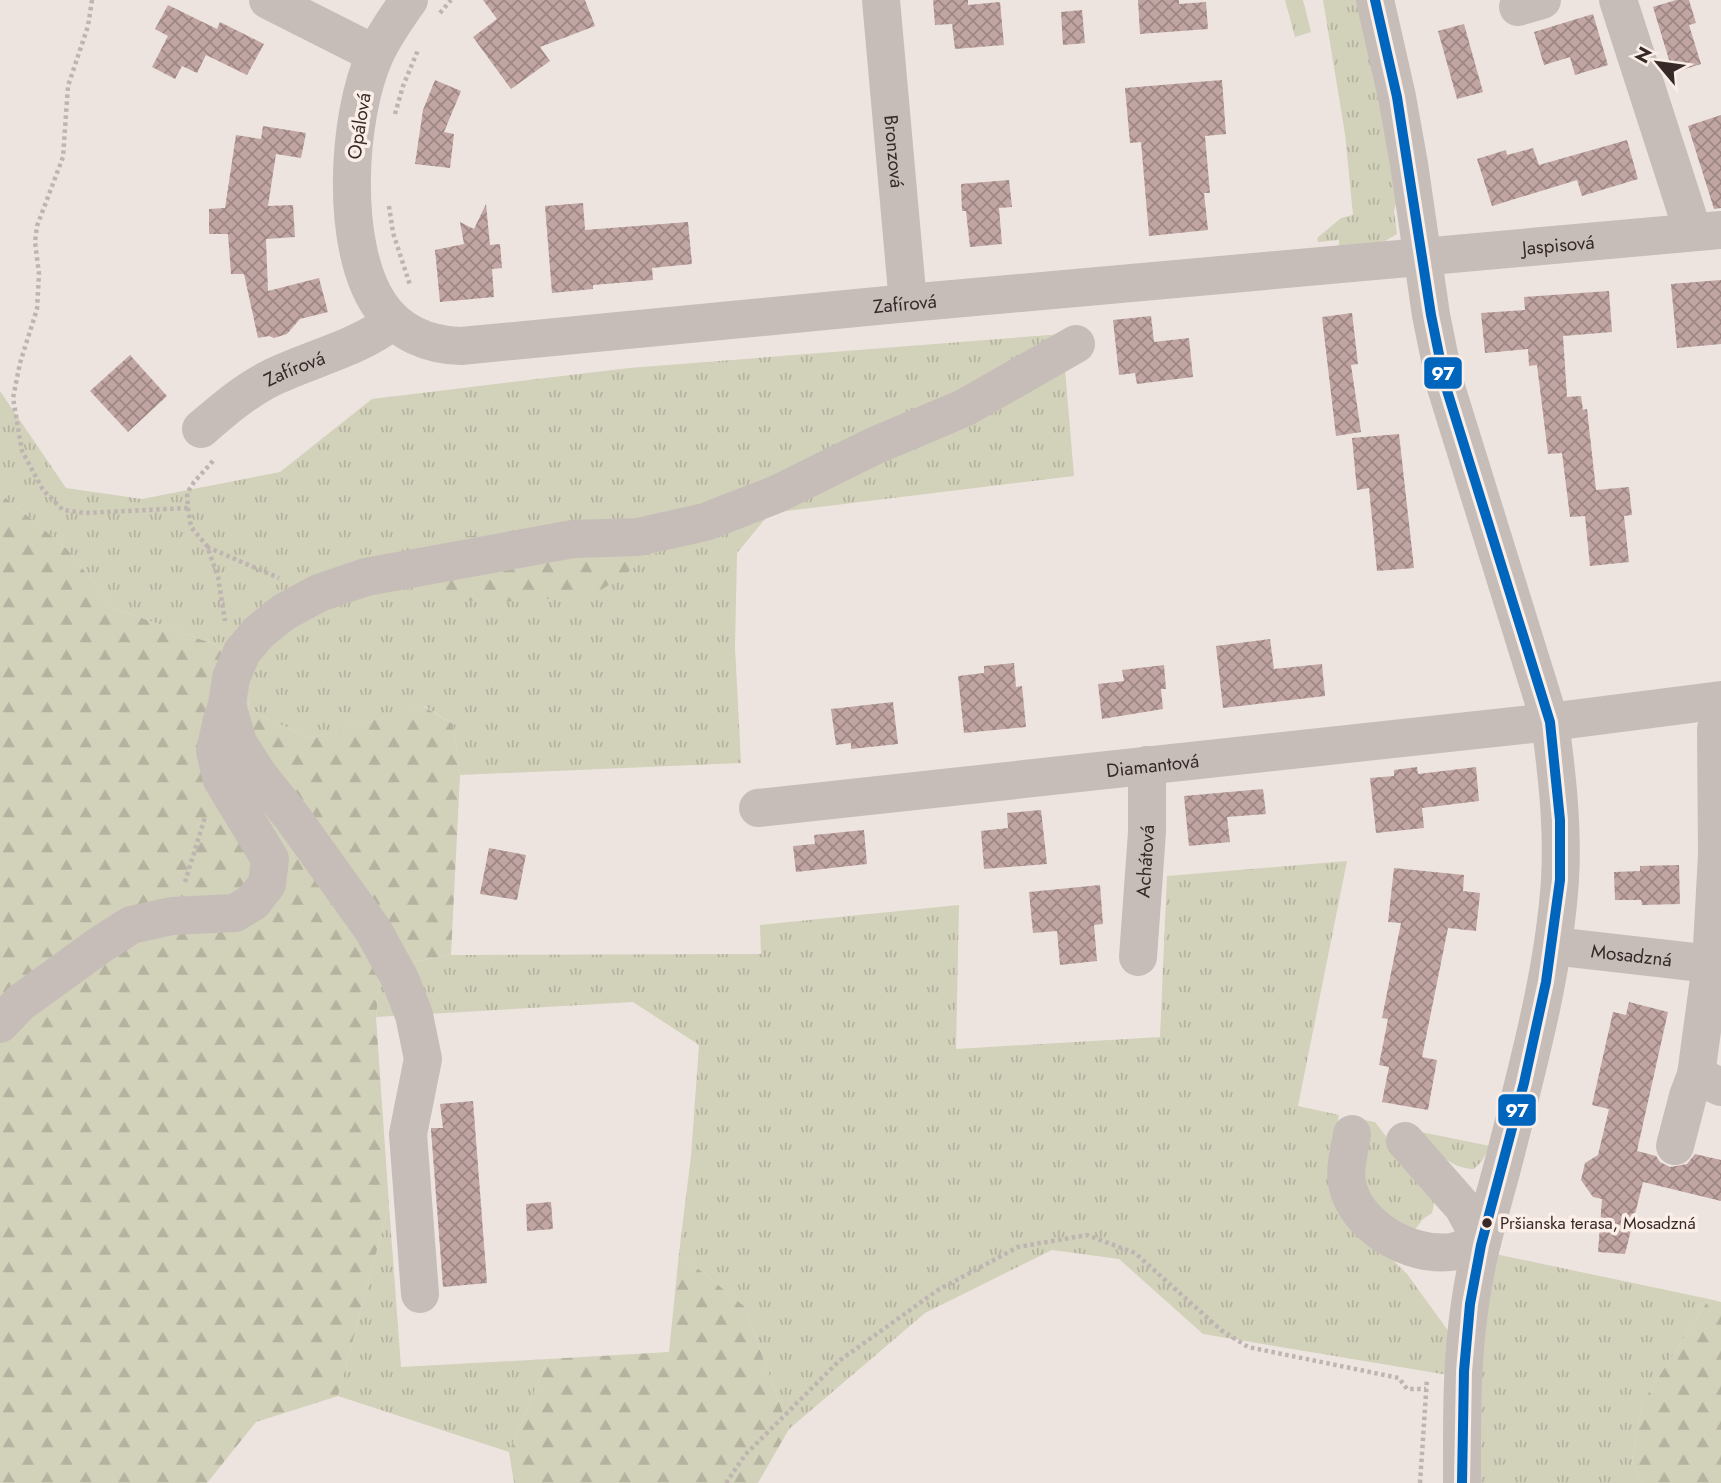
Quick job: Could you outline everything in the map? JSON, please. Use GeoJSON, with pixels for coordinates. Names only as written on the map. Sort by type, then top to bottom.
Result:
{"type":"FeatureCollection","features":[{"type":"Feature","properties":{"kind":"street"},"geometry":{"type":"LineString","coordinates":[[268,0],[375,54]]}},
{"type":"Feature","properties":{"kind":"street","name":"Bronzová"},"geometry":{"type":"LineString","coordinates":[[881,0],[908,303]]}},
{"type":"Feature","properties":{"kind":"street"},"geometry":{"type":"LineString","coordinates":[[1374,0],[1397,97],[1431,315],[1445,384],[1550,722],[1561,825],[1560,879],[1553,946],[1518,1103],[1482,1242],[1470,1303],[1464,1361],[1462,1483]]}},
{"type":"Feature","properties":{"kind":"street","name":"Jaspisová"},"geometry":{"type":"LineString","coordinates":[[1423,256],[1707,231],[1618,0]]}},
{"type":"Feature","properties":{"kind":"street","name":"Opálová"},"geometry":{"type":"LineString","coordinates":[[370,200],[352,173],[357,121],[367,78],[375,54],[423,9]]}},
{"type":"Feature","properties":{"kind":"street","name":"Zafírová"},"geometry":{"type":"LineString","coordinates":[[370,200],[356,230],[369,283],[379,304],[403,306]]}},
{"type":"Feature","properties":{"kind":"street","name":"Zafírová"},"geometry":{"type":"LineString","coordinates":[[403,306],[417,338],[440,345],[461,346],[1423,256]]}},
{"type":"Feature","properties":{"kind":"street","name":"Zafírová"},"geometry":{"type":"LineString","coordinates":[[211,440],[244,394],[272,378],[375,335],[403,306]]}},
{"type":"Feature","properties":{"kind":"street"},"geometry":{"type":"LineString","coordinates":[[0,1024],[20,1003],[131,925],[172,916],[235,913],[253,902],[267,884],[270,859],[222,780],[215,751],[229,691],[242,652],[259,632],[284,612],[319,593],[378,574],[573,539],[638,537],[705,522],[777,494],[874,446],[964,408],[1076,344]]}},
{"type":"Feature","properties":{"kind":"street"},"geometry":{"type":"LineString","coordinates":[[229,691],[238,743],[257,773],[373,930],[400,979],[414,1015],[423,1059],[408,1134],[420,1294]]}},
{"type":"Feature","properties":{"kind":"street"},"geometry":{"type":"LineString","coordinates":[[1550,722],[1719,714],[1719,855],[1710,964],[1709,1081],[1688,1096],[1675,1146]]}},
{"type":"Feature","properties":{"kind":"street","name":"Diamantová"},"geometry":{"type":"LineString","coordinates":[[758,808],[1550,722]]}},
{"type":"Feature","properties":{"kind":"street","name":"Achátová"},"geometry":{"type":"LineString","coordinates":[[1138,957],[1147,832],[1147,765]]}},
{"type":"Feature","properties":{"kind":"street","name":"Mosadzná"},"geometry":{"type":"LineString","coordinates":[[1553,946],[1710,964]]}},
{"type":"Feature","properties":{"kind":"street"},"geometry":{"type":"LineString","coordinates":[[1352,1134],[1346,1180],[1350,1196],[1361,1213],[1376,1228],[1395,1241],[1420,1250],[1451,1252],[1482,1242]]}},
{"type":"Feature","properties":{"kind":"street"},"geometry":{"type":"LineString","coordinates":[[1405,1141],[1463,1207],[1482,1242]]}},
{"type":"Feature","properties":{"kind":"path"},"geometry":{"type":"LineString","coordinates":[[92,0],[88,26],[68,86],[63,157],[37,226],[37,309],[20,363],[13,398],[22,451],[43,490],[63,509],[85,513],[188,508]]}},
{"type":"Feature","properties":{"kind":"path"},"geometry":{"type":"LineString","coordinates":[[423,9],[451,0]]}},
{"type":"Feature","properties":{"kind":"path"},"geometry":{"type":"LineString","coordinates":[[391,127],[403,86],[419,47]]}},
{"type":"Feature","properties":{"kind":"path"},"geometry":{"type":"LineString","coordinates":[[370,200],[393,233],[403,306]]}},
{"type":"Feature","properties":{"kind":"path"},"geometry":{"type":"LineString","coordinates":[[211,440],[187,493],[188,508],[191,527],[206,546],[218,578],[225,620],[229,691]]}},
{"type":"Feature","properties":{"kind":"path"},"geometry":{"type":"LineString","coordinates":[[206,546],[319,593]]}},
{"type":"Feature","properties":{"kind":"path"},"geometry":{"type":"LineString","coordinates":[[172,916],[192,866],[207,811]]}},
{"type":"Feature","properties":{"kind":"path"},"geometry":{"type":"LineString","coordinates":[[726,1483],[745,1455],[839,1362],[938,1290],[1018,1247],[1087,1235],[1135,1254],[1221,1330],[1248,1347],[1399,1378],[1407,1389],[1426,1389]]}},
{"type":"Feature","properties":{"kind":"path"},"geometry":{"type":"LineString","coordinates":[[1420,1483],[1427,1376]]}},
{"type":"Feature","properties":{"kind":"green space"},"geometry":{"type":"Polygon","coordinates":[[[1285,0],[1303,0],[1311,32],[1295,37],[1285,0]]]}},
{"type":"Feature","properties":{"kind":"green space"},"geometry":{"type":"Polygon","coordinates":[[[1323,0],[1360,0],[1398,196],[1394,211],[1397,234],[1385,241],[1339,249],[1339,240],[1318,242],[1317,238],[1341,218],[1353,215],[1345,134],[1323,0]]]}},
{"type":"Feature","properties":{"kind":"green space"},"geometry":{"type":"Polygon","coordinates":[[[1062,334],[1074,476],[770,513],[737,553],[735,647],[741,763],[460,775],[453,724],[424,706],[311,738],[267,719],[249,707],[246,686],[216,645],[114,608],[66,548],[0,493],[0,391],[66,488],[142,499],[280,472],[372,399],[629,368],[1062,334]]]}},
{"type":"Feature","properties":{"kind":"green space"},"geometry":{"type":"Polygon","coordinates":[[[0,493],[66,548],[114,608],[216,645],[246,686],[249,707],[267,719],[311,738],[423,706],[453,724],[460,775],[451,955],[412,962],[380,977],[376,1017],[389,1205],[338,1396],[256,1422],[207,1483],[0,1483],[0,493]]]}},
{"type":"Feature","properties":{"kind":"green space"},"geometry":{"type":"Polygon","coordinates":[[[653,516],[674,541],[601,590],[535,601],[482,602],[435,596],[416,575],[423,546],[453,538],[653,516]]]}},
{"type":"Feature","properties":{"kind":"green space"},"geometry":{"type":"Polygon","coordinates":[[[1347,861],[1298,1106],[1339,1115],[1330,1170],[1337,1204],[1407,1274],[1452,1336],[1448,1375],[1203,1334],[1119,1259],[1052,1250],[925,1313],[789,1429],[744,1306],[679,1253],[691,1156],[699,1045],[633,1002],[376,1017],[380,977],[412,962],[451,955],[761,954],[760,925],[959,905],[956,1049],[1160,1037],[1167,876],[1347,861]]]}},
{"type":"Feature","properties":{"kind":"green space"},"geometry":{"type":"Polygon","coordinates":[[[1364,1120],[1375,1122],[1435,1200],[1432,1213],[1423,1219],[1413,1232],[1371,1208],[1357,1167],[1364,1120]]]}},
{"type":"Feature","properties":{"kind":"green space"},"geometry":{"type":"Polygon","coordinates":[[[1421,1132],[1490,1146],[1474,1169],[1465,1168],[1450,1162],[1421,1132]]]}},
{"type":"Feature","properties":{"kind":"green space"},"geometry":{"type":"Polygon","coordinates":[[[389,1205],[401,1367],[548,1359],[509,1452],[338,1396],[389,1205]]]}},
{"type":"Feature","properties":{"kind":"green space"},"geometry":{"type":"Polygon","coordinates":[[[679,1253],[744,1306],[789,1429],[758,1483],[514,1483],[509,1452],[548,1359],[669,1352],[679,1253]]]}},
{"type":"Feature","properties":{"kind":"green space"},"geometry":{"type":"Polygon","coordinates":[[[1495,1254],[1709,1299],[1642,1403],[1632,1461],[1642,1483],[1478,1483],[1482,1333],[1495,1254]]]}},
{"type":"Feature","properties":{"kind":"green space"},"geometry":{"type":"Polygon","coordinates":[[[1709,1299],[1721,1302],[1721,1483],[1642,1483],[1632,1461],[1642,1403],[1709,1299]]]}},
{"type":"Feature","properties":{"kind":"building"},"geometry":{"type":"Polygon","coordinates":[[[483,0],[585,0],[595,26],[540,47],[550,61],[511,89],[473,37],[497,19],[483,0]]]}},
{"type":"Feature","properties":{"kind":"building"},"geometry":{"type":"Polygon","coordinates":[[[933,0],[968,0],[968,5],[1000,2],[1004,45],[955,49],[952,24],[935,25],[933,0]]]}},
{"type":"Feature","properties":{"kind":"building"},"geometry":{"type":"Polygon","coordinates":[[[1138,0],[1179,0],[1179,4],[1206,2],[1208,29],[1140,34],[1138,0]]]}},
{"type":"Feature","properties":{"kind":"building"},"geometry":{"type":"Polygon","coordinates":[[[1676,0],[1689,0],[1696,23],[1689,25],[1701,64],[1673,73],[1653,7],[1676,0]]]}},
{"type":"Feature","properties":{"kind":"building"},"geometry":{"type":"Polygon","coordinates":[[[168,5],[217,29],[220,22],[264,44],[247,75],[206,55],[197,73],[182,66],[175,79],[152,67],[168,36],[155,29],[168,5]]]}},
{"type":"Feature","properties":{"kind":"building"},"geometry":{"type":"Polygon","coordinates":[[[1082,10],[1085,43],[1063,45],[1061,12],[1082,10]]]}},
{"type":"Feature","properties":{"kind":"building"},"geometry":{"type":"Polygon","coordinates":[[[1593,14],[1608,65],[1575,75],[1570,57],[1544,65],[1534,32],[1593,14]]]}},
{"type":"Feature","properties":{"kind":"building"},"geometry":{"type":"Polygon","coordinates":[[[1464,24],[1483,92],[1457,99],[1438,31],[1464,24]]]}},
{"type":"Feature","properties":{"kind":"building"},"geometry":{"type":"Polygon","coordinates":[[[435,80],[461,91],[444,132],[454,134],[450,168],[415,164],[423,110],[435,80]]]}},
{"type":"Feature","properties":{"kind":"building"},"geometry":{"type":"Polygon","coordinates":[[[1222,80],[1226,134],[1205,136],[1210,193],[1204,193],[1208,230],[1149,236],[1141,142],[1130,143],[1125,88],[1222,80]]]}},
{"type":"Feature","properties":{"kind":"building"},"geometry":{"type":"Polygon","coordinates":[[[1721,115],[1721,208],[1714,209],[1688,126],[1721,115]]]}},
{"type":"Feature","properties":{"kind":"building"},"geometry":{"type":"Polygon","coordinates":[[[263,126],[306,133],[301,158],[276,154],[268,206],[293,205],[295,237],[266,239],[268,291],[319,278],[328,312],[300,319],[287,334],[274,338],[258,338],[244,274],[231,274],[228,234],[209,234],[209,209],[225,208],[236,135],[261,139],[263,126]]]}},
{"type":"Feature","properties":{"kind":"building"},"geometry":{"type":"Polygon","coordinates":[[[1627,140],[1638,179],[1582,196],[1577,180],[1492,206],[1477,159],[1506,150],[1507,155],[1533,148],[1539,165],[1627,140]]]}},
{"type":"Feature","properties":{"kind":"building"},"geometry":{"type":"Polygon","coordinates":[[[1009,180],[1012,207],[999,208],[1002,244],[970,247],[966,211],[962,211],[961,184],[1009,180]]]}},
{"type":"Feature","properties":{"kind":"building"},"geometry":{"type":"Polygon","coordinates":[[[583,203],[585,230],[688,222],[692,264],[652,268],[653,280],[593,285],[593,289],[552,293],[545,206],[583,203]]]}},
{"type":"Feature","properties":{"kind":"building"},"geometry":{"type":"Polygon","coordinates":[[[486,204],[490,245],[500,244],[502,268],[492,269],[494,297],[440,302],[435,250],[464,244],[460,222],[474,229],[486,204]]]}},
{"type":"Feature","properties":{"kind":"building"},"geometry":{"type":"Polygon","coordinates":[[[1721,280],[1721,344],[1677,348],[1671,284],[1721,280]]]}},
{"type":"Feature","properties":{"kind":"building"},"geometry":{"type":"Polygon","coordinates":[[[1609,291],[1612,332],[1563,336],[1567,397],[1581,396],[1583,410],[1587,409],[1596,490],[1629,487],[1632,515],[1624,516],[1629,562],[1590,566],[1585,516],[1570,517],[1562,453],[1548,454],[1537,365],[1529,366],[1528,349],[1485,353],[1481,313],[1525,310],[1524,297],[1609,291]]]}},
{"type":"Feature","properties":{"kind":"building"},"geometry":{"type":"Polygon","coordinates":[[[1352,313],[1358,364],[1351,365],[1361,432],[1336,436],[1322,317],[1352,313]]]}},
{"type":"Feature","properties":{"kind":"building"},"geometry":{"type":"Polygon","coordinates":[[[1151,316],[1154,342],[1189,338],[1193,377],[1137,384],[1135,373],[1119,375],[1113,320],[1151,316]]]}},
{"type":"Feature","properties":{"kind":"building"},"geometry":{"type":"Polygon","coordinates":[[[130,355],[167,396],[128,432],[90,391],[130,355]]]}},
{"type":"Feature","properties":{"kind":"building"},"geometry":{"type":"Polygon","coordinates":[[[1399,434],[1414,568],[1377,571],[1369,488],[1357,490],[1352,438],[1399,434]]]}},
{"type":"Feature","properties":{"kind":"building"},"geometry":{"type":"Polygon","coordinates":[[[1270,639],[1274,669],[1322,664],[1325,696],[1223,708],[1216,646],[1270,639]]]}},
{"type":"Feature","properties":{"kind":"building"},"geometry":{"type":"Polygon","coordinates":[[[1014,663],[1016,687],[1022,686],[1026,727],[964,733],[958,676],[984,673],[984,666],[1014,663]]]}},
{"type":"Feature","properties":{"kind":"building"},"geometry":{"type":"Polygon","coordinates":[[[1164,665],[1166,689],[1161,689],[1163,709],[1102,719],[1098,684],[1124,681],[1122,670],[1164,665]]]}},
{"type":"Feature","properties":{"kind":"building"},"geometry":{"type":"Polygon","coordinates":[[[893,702],[898,744],[851,749],[851,743],[836,745],[831,709],[893,702]]]}},
{"type":"Feature","properties":{"kind":"building"},"geometry":{"type":"Polygon","coordinates":[[[1417,767],[1418,774],[1476,767],[1479,801],[1422,808],[1424,828],[1376,833],[1370,778],[1394,776],[1394,770],[1417,767]]]}},
{"type":"Feature","properties":{"kind":"building"},"geometry":{"type":"Polygon","coordinates":[[[1263,789],[1266,814],[1227,817],[1230,842],[1189,846],[1184,796],[1263,789]]]}},
{"type":"Feature","properties":{"kind":"building"},"geometry":{"type":"Polygon","coordinates":[[[1041,810],[1047,864],[984,869],[981,831],[1008,828],[1007,813],[1041,810]]]}},
{"type":"Feature","properties":{"kind":"building"},"geometry":{"type":"Polygon","coordinates":[[[864,830],[867,864],[796,872],[793,846],[815,844],[814,835],[864,830]]]}},
{"type":"Feature","properties":{"kind":"building"},"geometry":{"type":"Polygon","coordinates":[[[489,848],[526,855],[517,900],[480,894],[489,848]]]}},
{"type":"Feature","properties":{"kind":"building"},"geometry":{"type":"Polygon","coordinates":[[[1679,865],[1680,904],[1642,905],[1641,900],[1615,900],[1614,872],[1640,871],[1640,866],[1679,865]]]}},
{"type":"Feature","properties":{"kind":"building"},"geometry":{"type":"Polygon","coordinates":[[[1394,868],[1464,875],[1463,891],[1480,893],[1476,931],[1448,928],[1422,1057],[1437,1060],[1428,1110],[1382,1102],[1389,1067],[1379,1065],[1388,1019],[1382,1018],[1401,923],[1388,922],[1394,868]]]}},
{"type":"Feature","properties":{"kind":"building"},"geometry":{"type":"Polygon","coordinates":[[[1100,885],[1103,924],[1094,925],[1097,961],[1060,965],[1057,931],[1033,933],[1029,892],[1100,885]]]}},
{"type":"Feature","properties":{"kind":"building"},"geometry":{"type":"Polygon","coordinates":[[[1629,1002],[1668,1012],[1637,1151],[1656,1156],[1660,1162],[1670,1167],[1687,1164],[1695,1154],[1721,1160],[1721,1201],[1643,1182],[1625,1254],[1598,1252],[1602,1199],[1593,1197],[1581,1180],[1585,1163],[1598,1155],[1609,1109],[1592,1105],[1613,1012],[1626,1015],[1629,1002]]]}},
{"type":"Feature","properties":{"kind":"building"},"geometry":{"type":"Polygon","coordinates":[[[473,1101],[487,1283],[443,1287],[431,1128],[443,1128],[440,1104],[473,1101]]]}},
{"type":"Feature","properties":{"kind":"building"},"geometry":{"type":"Polygon","coordinates":[[[551,1202],[553,1229],[527,1231],[526,1204],[551,1202]]]}},
{"type":"Feature","properties":{"kind":"transit line","name":"97"},"geometry":{"type":"LineString","coordinates":[[1375,0],[1397,97],[1431,315],[1445,384],[1550,722],[1560,820],[1560,880],[1546,982],[1524,1083],[1481,1245],[1470,1304],[1464,1371],[1462,1483]]}},
{"type":"Feature","properties":{"kind":"place","name":"Pršianska terasa, Mosadzná"},"geometry":{"type":"Point","coordinates":[1487,1223]}}]}
